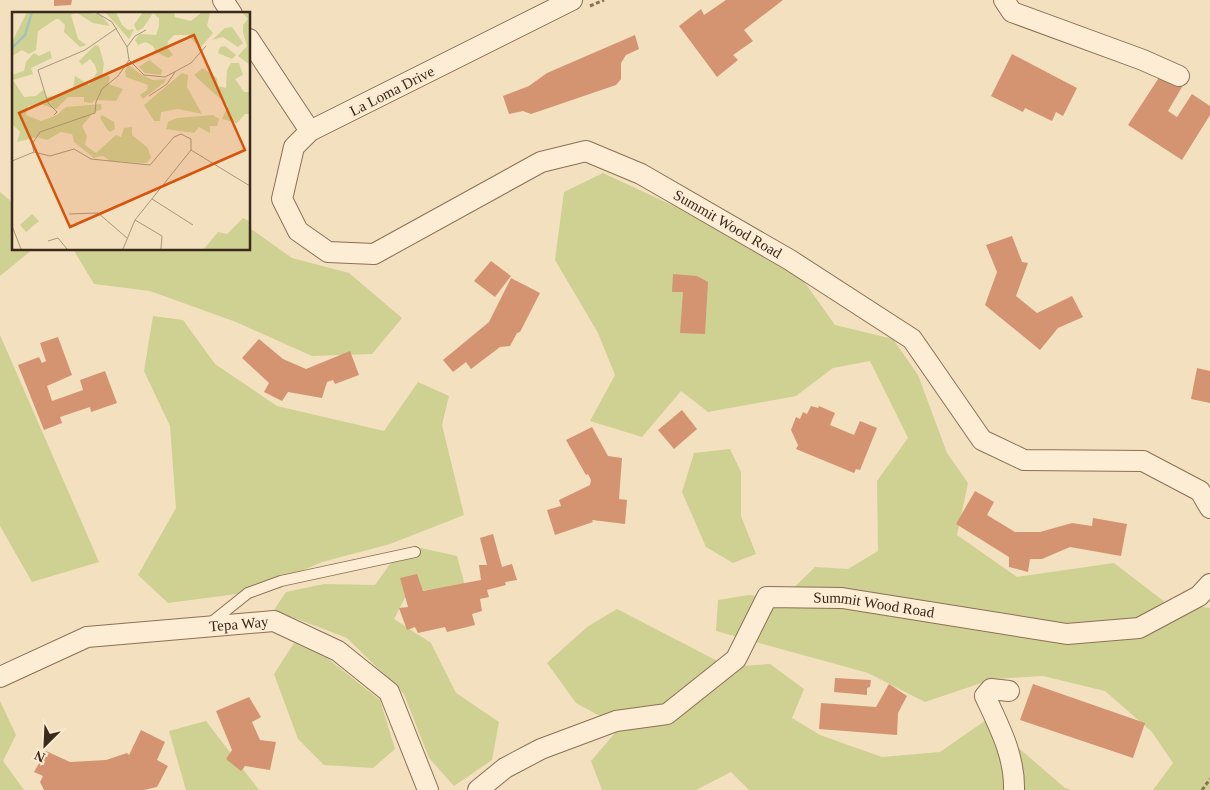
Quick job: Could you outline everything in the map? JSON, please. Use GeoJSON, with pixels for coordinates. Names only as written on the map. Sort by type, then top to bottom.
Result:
{"type":"FeatureCollection","features":[{"type":"Feature","properties":{"kind":"street"},"geometry":{"type":"LineString","coordinates":[[223,0],[231,12]]}},
{"type":"Feature","properties":{"kind":"street"},"geometry":{"type":"LineString","coordinates":[[1004,0],[1012,12],[1143,60],[1179,76]]}},
{"type":"Feature","properties":{"kind":"street","name":"La Loma Drive"},"geometry":{"type":"LineString","coordinates":[[310,131],[579,4]]}},
{"type":"Feature","properties":{"kind":"street"},"geometry":{"type":"LineString","coordinates":[[250,41],[310,131]]}},
{"type":"Feature","properties":{"kind":"street","name":"Summit Wood Road"},"geometry":{"type":"LineString","coordinates":[[310,131],[294,147],[282,199],[298,232],[328,252],[374,254],[541,162],[586,151],[658,183],[790,260],[912,339],[982,440],[1024,460],[1143,460],[1200,491],[1210,508]]}},
{"type":"Feature","properties":{"kind":"street","name":"Summit Wood Road"},"geometry":{"type":"LineString","coordinates":[[478,790],[505,768],[541,749],[616,720],[667,714],[736,659],[767,597],[842,598],[1067,634],[1139,628],[1198,596],[1210,584]]}},
{"type":"Feature","properties":{"kind":"street","name":"Tepa Way"},"geometry":{"type":"LineString","coordinates":[[0,677],[87,637],[274,621],[338,651],[389,692],[428,790]]}},
{"type":"Feature","properties":{"kind":"street"},"geometry":{"type":"LineString","coordinates":[[1009,691],[991,689],[985,696],[1003,734],[1014,772],[1014,790]]}},
{"type":"Feature","properties":{"kind":"lane"},"geometry":{"type":"LineString","coordinates":[[205,627],[248,593],[281,581],[415,552]]}},
{"type":"Feature","properties":{"kind":"path"},"geometry":{"type":"LineString","coordinates":[[579,4],[604,0]]}},
{"type":"Feature","properties":{"kind":"path"},"geometry":{"type":"LineString","coordinates":[[1202,790],[1210,779]]}},
{"type":"Feature","properties":{"kind":"green space"},"geometry":{"type":"Polygon","coordinates":[[[603,173],[676,207],[803,280],[835,325],[893,339],[918,375],[947,453],[968,483],[957,535],[1017,577],[1114,563],[1166,603],[1210,608],[1210,790],[1153,790],[1173,763],[1152,732],[1105,691],[1043,676],[993,679],[925,702],[868,673],[716,631],[718,600],[749,595],[782,599],[815,567],[848,569],[878,551],[877,481],[908,438],[870,361],[833,368],[796,396],[708,412],[681,391],[642,437],[590,421],[615,375],[598,333],[555,260],[564,192],[603,173]]]}},
{"type":"Feature","properties":{"kind":"green space"},"geometry":{"type":"Polygon","coordinates":[[[0,192],[12,202],[12,250],[32,250],[0,276],[0,192]]]}},
{"type":"Feature","properties":{"kind":"green space"},"geometry":{"type":"Polygon","coordinates":[[[250,230],[292,258],[349,273],[402,318],[372,354],[312,356],[236,322],[150,291],[94,284],[74,250],[250,250],[250,230]]]}},
{"type":"Feature","properties":{"kind":"green space"},"geometry":{"type":"Polygon","coordinates":[[[153,316],[183,320],[215,364],[277,406],[384,431],[418,382],[449,396],[442,425],[464,515],[390,544],[322,562],[252,592],[168,603],[138,575],[176,508],[170,426],[144,371],[153,316]]]}},
{"type":"Feature","properties":{"kind":"green space"},"geometry":{"type":"Polygon","coordinates":[[[0,335],[99,562],[32,582],[0,526],[0,335]]]}},
{"type":"Feature","properties":{"kind":"green space"},"geometry":{"type":"Polygon","coordinates":[[[730,449],[741,472],[741,516],[756,554],[733,563],[706,547],[682,492],[694,453],[730,449]]]}},
{"type":"Feature","properties":{"kind":"green space"},"geometry":{"type":"Polygon","coordinates":[[[421,548],[457,556],[465,586],[408,592],[394,619],[431,643],[456,693],[499,722],[492,760],[454,786],[429,758],[404,694],[347,638],[274,610],[286,592],[324,584],[375,585],[390,564],[421,548]]]}},
{"type":"Feature","properties":{"kind":"green space"},"geometry":{"type":"Polygon","coordinates":[[[617,609],[729,667],[770,664],[804,689],[792,718],[820,735],[882,757],[940,752],[986,720],[1065,788],[1072,790],[749,790],[731,772],[696,790],[602,790],[591,761],[620,727],[576,703],[547,663],[587,627],[617,609]]]}},
{"type":"Feature","properties":{"kind":"green space"},"geometry":{"type":"Polygon","coordinates":[[[294,643],[327,658],[380,700],[395,749],[373,768],[324,765],[298,739],[274,674],[294,643]]]}},
{"type":"Feature","properties":{"kind":"green space"},"geometry":{"type":"Polygon","coordinates":[[[0,701],[16,735],[3,761],[24,790],[0,790],[0,701]]]}},
{"type":"Feature","properties":{"kind":"green space"},"geometry":{"type":"Polygon","coordinates":[[[206,721],[259,790],[186,790],[169,731],[206,721]]]}},
{"type":"Feature","properties":{"kind":"building"},"geometry":{"type":"Polygon","coordinates":[[[54,0],[72,0],[71,5],[54,6],[54,0]]]}},
{"type":"Feature","properties":{"kind":"building"},"geometry":{"type":"Polygon","coordinates":[[[726,0],[783,0],[744,30],[753,41],[733,55],[738,60],[717,77],[679,26],[701,9],[704,15],[726,0]]]}},
{"type":"Feature","properties":{"kind":"building"},"geometry":{"type":"Polygon","coordinates":[[[635,35],[639,49],[626,55],[621,63],[621,79],[616,85],[531,114],[523,111],[509,114],[503,96],[529,86],[547,73],[635,35]]]}},
{"type":"Feature","properties":{"kind":"building"},"geometry":{"type":"Polygon","coordinates":[[[1012,54],[1077,88],[1063,116],[1056,112],[1052,121],[1025,108],[1023,112],[991,96],[1012,54]]]}},
{"type":"Feature","properties":{"kind":"building"},"geometry":{"type":"Polygon","coordinates":[[[1162,73],[1182,87],[1168,111],[1177,117],[1192,94],[1210,106],[1210,115],[1182,160],[1128,125],[1162,73]]]}},
{"type":"Feature","properties":{"kind":"building"},"geometry":{"type":"Polygon","coordinates":[[[1012,236],[1022,262],[1028,263],[1016,296],[1037,313],[1072,296],[1083,317],[1058,328],[1040,350],[985,305],[997,272],[986,245],[1012,236]]]}},
{"type":"Feature","properties":{"kind":"building"},"geometry":{"type":"Polygon","coordinates":[[[491,261],[511,276],[495,297],[474,281],[491,261]]]}},
{"type":"Feature","properties":{"kind":"building"},"geometry":{"type":"Polygon","coordinates":[[[673,274],[697,276],[708,282],[705,334],[680,333],[683,292],[672,292],[673,274]]]}},
{"type":"Feature","properties":{"kind":"building"},"geometry":{"type":"Polygon","coordinates":[[[511,278],[540,293],[520,332],[517,333],[510,346],[500,347],[471,369],[466,362],[453,372],[443,360],[489,322],[511,278]]]}},
{"type":"Feature","properties":{"kind":"building"},"geometry":{"type":"Polygon","coordinates":[[[58,337],[72,375],[47,386],[52,401],[83,390],[80,380],[105,371],[117,403],[91,412],[90,407],[60,417],[62,423],[44,430],[18,365],[39,357],[42,363],[46,361],[40,343],[58,337]]]}},
{"type":"Feature","properties":{"kind":"building"},"geometry":{"type":"Polygon","coordinates":[[[259,339],[283,359],[306,369],[350,351],[359,375],[335,384],[333,380],[327,382],[322,398],[288,392],[282,401],[264,392],[269,383],[242,358],[259,339]]]}},
{"type":"Feature","properties":{"kind":"building"},"geometry":{"type":"Polygon","coordinates":[[[1197,368],[1210,371],[1210,403],[1191,399],[1197,368]]]}},
{"type":"Feature","properties":{"kind":"building"},"geometry":{"type":"Polygon","coordinates":[[[811,406],[818,408],[819,406],[835,413],[830,425],[854,435],[860,421],[877,428],[860,470],[856,469],[854,473],[796,449],[798,445],[791,430],[796,417],[800,419],[803,412],[807,414],[811,406]]]}},
{"type":"Feature","properties":{"kind":"building"},"geometry":{"type":"Polygon","coordinates":[[[682,410],[697,429],[674,449],[658,430],[682,410]]]}},
{"type":"Feature","properties":{"kind":"building"},"geometry":{"type":"Polygon","coordinates":[[[592,427],[608,456],[622,458],[619,499],[627,500],[625,524],[592,520],[593,522],[555,535],[547,510],[561,506],[559,500],[590,485],[591,480],[588,474],[586,475],[566,440],[592,427]]]}},
{"type":"Feature","properties":{"kind":"building"},"geometry":{"type":"Polygon","coordinates":[[[975,491],[994,502],[987,515],[1015,532],[1040,532],[1072,523],[1092,526],[1093,518],[1127,524],[1121,556],[1070,547],[1042,559],[1030,559],[1028,572],[1009,567],[1009,557],[956,524],[975,491]]]}},
{"type":"Feature","properties":{"kind":"building"},"geometry":{"type":"Polygon","coordinates":[[[493,534],[502,567],[512,564],[517,580],[505,582],[506,585],[487,590],[489,597],[480,599],[482,611],[472,614],[475,625],[447,632],[445,627],[418,633],[415,627],[407,630],[399,608],[408,607],[400,578],[417,574],[423,591],[481,580],[479,565],[487,565],[480,538],[493,534]]]}},
{"type":"Feature","properties":{"kind":"building"},"geometry":{"type":"Polygon","coordinates":[[[835,678],[871,680],[870,687],[867,688],[867,695],[834,692],[835,678]]]}},
{"type":"Feature","properties":{"kind":"building"},"geometry":{"type":"Polygon","coordinates":[[[889,684],[907,696],[898,713],[897,735],[819,729],[821,703],[876,707],[889,684]]]}},
{"type":"Feature","properties":{"kind":"building"},"geometry":{"type":"Polygon","coordinates":[[[1033,684],[1145,723],[1133,758],[1020,720],[1033,684]]]}},
{"type":"Feature","properties":{"kind":"building"},"geometry":{"type":"Polygon","coordinates":[[[249,697],[261,717],[252,722],[260,740],[276,742],[270,770],[245,766],[241,771],[226,759],[232,750],[216,711],[249,697]]]}},
{"type":"Feature","properties":{"kind":"building"},"geometry":{"type":"Polygon","coordinates":[[[141,730],[165,742],[157,760],[168,766],[157,787],[144,790],[44,790],[40,782],[43,776],[34,772],[46,751],[70,762],[106,760],[127,753],[129,755],[141,730]]]}}]}
